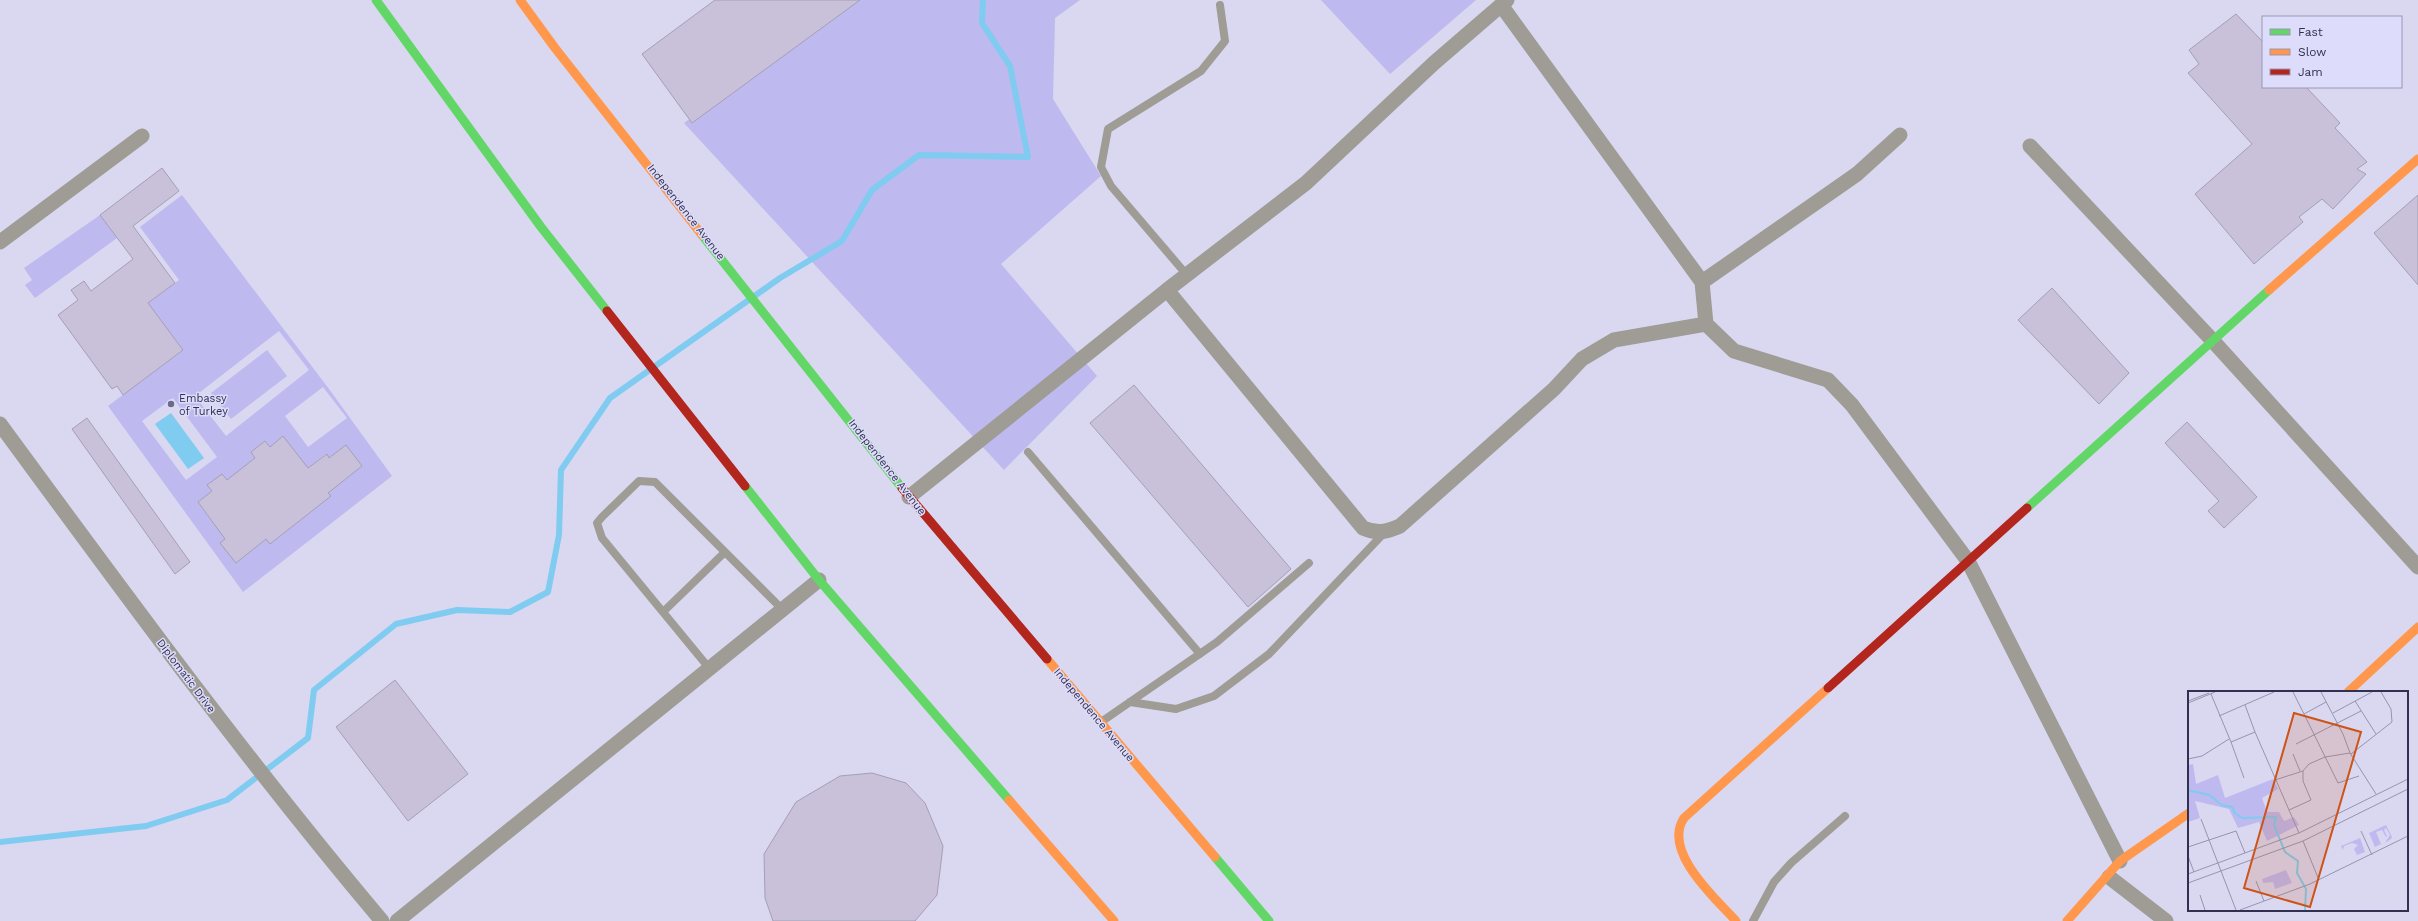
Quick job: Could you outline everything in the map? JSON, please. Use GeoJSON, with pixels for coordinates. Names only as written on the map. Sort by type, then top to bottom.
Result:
{"type":"FeatureCollection","features":[{"type":"Feature","properties":{"kind":"main road"},"geometry":{"type":"LineString","coordinates":[[376,0],[542,226],[819,580],[1114,921]]}},
{"type":"Feature","properties":{"kind":"main road","name":"Independence Avenue"},"geometry":{"type":"LineString","coordinates":[[520,0],[555,48],[819,380],[909,497],[1269,921]]}},
{"type":"Feature","properties":{"kind":"main road"},"geometry":{"type":"LineString","coordinates":[[1736,921],[1701,882],[1681,850],[1678,841],[1678,828],[1684,818],[2213,341],[2418,159]]}},
{"type":"Feature","properties":{"kind":"main road"},"geometry":{"type":"LineString","coordinates":[[2349,691],[2418,627]]}},
{"type":"Feature","properties":{"kind":"main road"},"geometry":{"type":"LineString","coordinates":[[2068,921],[2109,877],[2120,862],[2188,814]]}},
{"type":"Feature","properties":{"kind":"street"},"geometry":{"type":"LineString","coordinates":[[909,497],[1186,274],[1306,183],[1429,68],[1504,2],[1702,282],[1706,324],[1734,351],[1828,380],[1852,405],[1968,561],[2120,862]]}},
{"type":"Feature","properties":{"kind":"street"},"geometry":{"type":"LineString","coordinates":[[1702,282],[1857,174],[1900,135]]}},
{"type":"Feature","properties":{"kind":"street"},"geometry":{"type":"LineString","coordinates":[[0,242],[142,136]]}},
{"type":"Feature","properties":{"kind":"street"},"geometry":{"type":"LineString","coordinates":[[2030,146],[2213,341],[2418,567]]}},
{"type":"Feature","properties":{"kind":"street"},"geometry":{"type":"LineString","coordinates":[[1167,290],[1363,528],[1373,532],[1385,532],[1400,526],[1554,389],[1582,359],[1614,340],[1706,324]]}},
{"type":"Feature","properties":{"kind":"street","name":"Diplomatic Drive"},"geometry":{"type":"LineString","coordinates":[[0,424],[167,653],[304,829],[382,921]]}},
{"type":"Feature","properties":{"kind":"street"},"geometry":{"type":"LineString","coordinates":[[397,921],[819,580]]}},
{"type":"Feature","properties":{"kind":"street"},"geometry":{"type":"LineString","coordinates":[[2109,877],[2166,921]]}},
{"type":"Feature","properties":{"kind":"lane"},"geometry":{"type":"LineString","coordinates":[[1186,274],[1111,186],[1101,167],[1108,129],[1201,71],[1225,41],[1220,5]]}},
{"type":"Feature","properties":{"kind":"lane"},"geometry":{"type":"LineString","coordinates":[[1028,452],[1200,654]]}},
{"type":"Feature","properties":{"kind":"lane"},"geometry":{"type":"LineString","coordinates":[[710,668],[602,538],[597,523],[639,481],[655,482],[782,609]]}},
{"type":"Feature","properties":{"kind":"lane"},"geometry":{"type":"LineString","coordinates":[[1130,702],[1176,709],[1214,696],[1269,654],[1385,532]]}},
{"type":"Feature","properties":{"kind":"lane"},"geometry":{"type":"LineString","coordinates":[[663,612],[725,552]]}},
{"type":"Feature","properties":{"kind":"lane"},"geometry":{"type":"LineString","coordinates":[[1101,723],[1217,642],[1309,563]]}},
{"type":"Feature","properties":{"kind":"lane"},"geometry":{"type":"LineString","coordinates":[[1753,921],[1774,882],[1791,863],[1845,816]]}},
{"type":"Feature","properties":{"kind":"shaded area"},"geometry":{"type":"Polygon","coordinates":[[[850,0],[1080,0],[1055,18],[1053,99],[1101,176],[1001,264],[1097,376],[1004,470],[684,123],[850,0]]]}},
{"type":"Feature","properties":{"kind":"shaded area"},"geometry":{"type":"Polygon","coordinates":[[[1321,0],[1476,0],[1390,74],[1321,0]]]}},
{"type":"Feature","properties":{"kind":"shaded area"},"geometry":{"type":"Polygon","coordinates":[[[182,195],[329,389],[392,476],[243,592],[108,406],[183,350],[148,303],[179,280],[140,227],[182,195]],[[279,331],[195,396],[226,436],[309,370],[279,331]],[[323,387],[285,416],[308,447],[347,418],[323,387]],[[173,398],[142,421],[186,480],[217,457],[173,398]],[[283,437],[270,447],[265,441],[251,452],[255,458],[227,480],[208,485],[212,491],[198,502],[210,519],[235,531],[220,543],[236,562],[266,539],[270,544],[330,496],[328,493],[362,466],[346,445],[329,458],[326,454],[255,509],[283,437]]]}},
{"type":"Feature","properties":{"kind":"shaded area"},"geometry":{"type":"Polygon","coordinates":[[[100,215],[117,238],[35,298],[25,285],[32,280],[24,268],[100,215]]]}},
{"type":"Feature","properties":{"kind":"shaded area"},"geometry":{"type":"Polygon","coordinates":[[[267,350],[287,376],[231,419],[211,393],[267,350]]]}},
{"type":"Feature","properties":{"kind":"water"},"geometry":{"type":"Polygon","coordinates":[[[171,413],[204,458],[188,469],[155,424],[171,413]]]}},
{"type":"Feature","properties":{"kind":"building"},"geometry":{"type":"Polygon","coordinates":[[[715,0],[860,0],[692,123],[642,54],[715,0]]]}},
{"type":"Feature","properties":{"kind":"building"},"geometry":{"type":"Polygon","coordinates":[[[2236,14],[2262,41],[2262,88],[2307,88],[2340,123],[2335,128],[2367,162],[2357,169],[2366,174],[2333,209],[2322,199],[2299,217],[2303,222],[2254,264],[2195,194],[2252,144],[2188,73],[2199,64],[2189,50],[2236,14]]]}},
{"type":"Feature","properties":{"kind":"building"},"geometry":{"type":"Polygon","coordinates":[[[162,168],[179,191],[133,226],[175,283],[148,303],[183,350],[123,395],[117,386],[112,389],[58,315],[78,300],[71,290],[84,281],[91,291],[133,259],[100,215],[162,168]]]}},
{"type":"Feature","properties":{"kind":"building"},"geometry":{"type":"Polygon","coordinates":[[[2418,195],[2418,285],[2374,233],[2418,195]]]}},
{"type":"Feature","properties":{"kind":"building"},"geometry":{"type":"Polygon","coordinates":[[[2052,288],[2129,373],[2099,404],[2018,320],[2052,288]]]}},
{"type":"Feature","properties":{"kind":"building"},"geometry":{"type":"Polygon","coordinates":[[[1134,385],[1291,569],[1248,607],[1090,423],[1134,385]]]}},
{"type":"Feature","properties":{"kind":"building"},"geometry":{"type":"Polygon","coordinates":[[[87,418],[190,562],[175,574],[72,429],[87,418]]]}},
{"type":"Feature","properties":{"kind":"building"},"geometry":{"type":"Polygon","coordinates":[[[2187,422],[2257,497],[2224,528],[2208,511],[2219,501],[2165,443],[2187,422]]]}},
{"type":"Feature","properties":{"kind":"building"},"geometry":{"type":"Polygon","coordinates":[[[283,436],[308,468],[327,454],[329,458],[346,445],[362,466],[328,493],[331,496],[270,544],[266,539],[236,563],[220,543],[225,539],[198,502],[212,491],[207,485],[222,474],[227,480],[255,458],[251,452],[265,441],[270,447],[283,436]]]}},
{"type":"Feature","properties":{"kind":"building"},"geometry":{"type":"Polygon","coordinates":[[[395,680],[468,774],[408,821],[336,727],[395,680]]]}},
{"type":"Feature","properties":{"kind":"building"},"geometry":{"type":"Polygon","coordinates":[[[872,773],[906,783],[925,803],[943,846],[937,895],[915,921],[773,921],[765,898],[764,854],[796,802],[840,776],[872,773]]]}},
{"type":"Feature","properties":{"kind":"waterway"},"geometry":{"type":"LineString","coordinates":[[0,842],[146,826],[227,800],[308,738],[314,690],[396,624],[457,610],[510,612],[548,592],[559,535],[561,470],[610,398],[780,278],[842,241],[872,190],[919,155],[1028,157],[1010,66],[982,23],[983,0]]}},
{"type":"Feature","properties":{"kind":"traffic: fast"},"geometry":{"type":"LineString","coordinates":[[376,0],[541,227],[607,311]]}},
{"type":"Feature","properties":{"kind":"traffic: fast"},"geometry":{"type":"LineString","coordinates":[[702,235],[902,488]]}},
{"type":"Feature","properties":{"kind":"traffic: fast"},"geometry":{"type":"LineString","coordinates":[[2027,508],[2269,290]]}},
{"type":"Feature","properties":{"kind":"traffic: fast"},"geometry":{"type":"LineString","coordinates":[[745,486],[819,580],[1009,800]]}},
{"type":"Feature","properties":{"kind":"traffic: fast"},"geometry":{"type":"LineString","coordinates":[[1215,857],[1269,921]]}},
{"type":"Feature","properties":{"kind":"traffic: slow"},"geometry":{"type":"LineString","coordinates":[[520,0],[555,48],[702,235]]}},
{"type":"Feature","properties":{"kind":"traffic: slow"},"geometry":{"type":"LineString","coordinates":[[2269,290],[2418,159]]}},
{"type":"Feature","properties":{"kind":"traffic: slow"},"geometry":{"type":"LineString","coordinates":[[2349,691],[2418,627]]}},
{"type":"Feature","properties":{"kind":"traffic: slow"},"geometry":{"type":"LineString","coordinates":[[1047,659],[1215,857]]}},
{"type":"Feature","properties":{"kind":"traffic: slow"},"geometry":{"type":"LineString","coordinates":[[1736,921],[1705,887],[1685,859],[1680,845],[1679,831],[1684,818],[1828,688]]}},
{"type":"Feature","properties":{"kind":"traffic: slow"},"geometry":{"type":"LineString","coordinates":[[1009,800],[1114,921]]}},
{"type":"Feature","properties":{"kind":"traffic: slow"},"geometry":{"type":"LineString","coordinates":[[2067,921],[2120,861],[2188,814]]}},
{"type":"Feature","properties":{"kind":"traffic: jam"},"geometry":{"type":"LineString","coordinates":[[607,311],[745,486]]}},
{"type":"Feature","properties":{"kind":"traffic: jam"},"geometry":{"type":"LineString","coordinates":[[902,488],[1047,659]]}},
{"type":"Feature","properties":{"kind":"traffic: jam"},"geometry":{"type":"LineString","coordinates":[[1828,688],[2027,508]]}},
{"type":"Feature","properties":{"kind":"place","name":"Embassy of Turkey"},"geometry":{"type":"Point","coordinates":[171,404]}}]}
